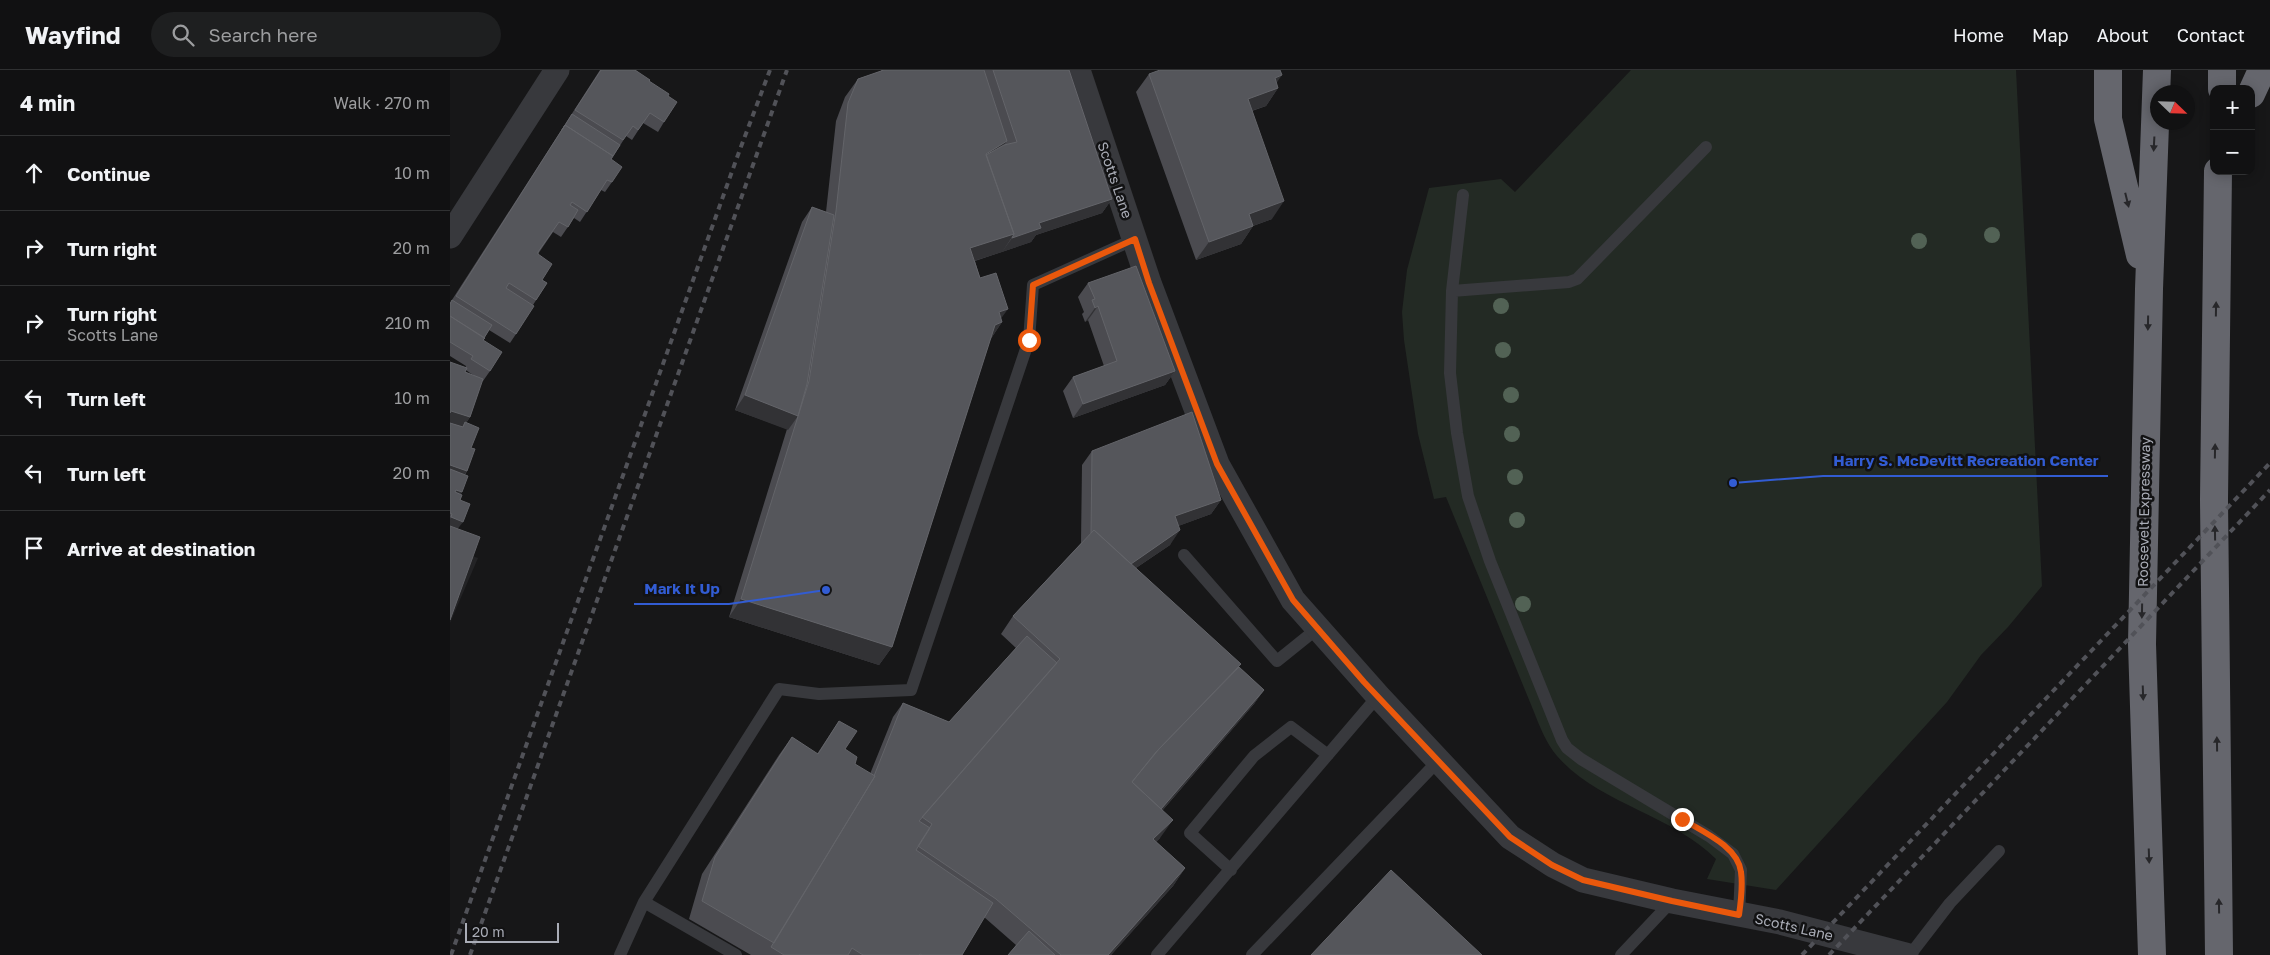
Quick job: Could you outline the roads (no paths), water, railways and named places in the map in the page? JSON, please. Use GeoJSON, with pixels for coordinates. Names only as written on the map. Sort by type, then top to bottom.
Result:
{"type":"FeatureCollection","features":[{"type":"Feature","properties":{"kind":"highway"},"geometry":{"type":"LineString","coordinates":[[2108,70],[2108,119],[2149,289]]}},
{"type":"Feature","properties":{"kind":"highway","name":"Roosevelt Expressway"},"geometry":{"type":"LineString","coordinates":[[2152,955],[2142,644],[2149,289],[2157,70]]}},
{"type":"Feature","properties":{"kind":"highway"},"geometry":{"type":"LineString","coordinates":[[2222,70],[2222,85]]}},
{"type":"Feature","properties":{"kind":"highway"},"geometry":{"type":"LineString","coordinates":[[2255,85],[2262,70]]}},
{"type":"Feature","properties":{"kind":"highway"},"geometry":{"type":"LineString","coordinates":[[2218,175],[2214,500],[2219,955]]}},
{"type":"Feature","properties":{"kind":"street"},"geometry":{"type":"LineString","coordinates":[[450,236],[557,70]]}},
{"type":"Feature","properties":{"kind":"street","name":"Scotts Lane"},"geometry":{"type":"LineString","coordinates":[[1078,70],[1149,283],[1217,464],[1293,600],[1438,761],[1510,837],[1552,865],[1583,880],[1672,901],[1780,922],[1906,955]]}},
{"type":"Feature","properties":{"kind":"lane"},"geometry":{"type":"LineString","coordinates":[[1452,291],[1569,282],[1577,279],[1706,147]]}},
{"type":"Feature","properties":{"kind":"lane"},"geometry":{"type":"LineString","coordinates":[[1463,195],[1452,291],[1450,373],[1456,433],[1468,496],[1490,561],[1562,740],[1567,748],[1581,760],[1709,836],[1733,854],[1741,870],[1739,915]]}},
{"type":"Feature","properties":{"kind":"lane"},"geometry":{"type":"LineString","coordinates":[[620,955],[644,902],[780,689],[819,694],[911,690],[1029,340],[1033,285],[1135,239]]}},
{"type":"Feature","properties":{"kind":"lane"},"geometry":{"type":"LineString","coordinates":[[1184,555],[1277,662],[1318,628]]}},
{"type":"Feature","properties":{"kind":"lane"},"geometry":{"type":"LineString","coordinates":[[1157,955],[1378,696]]}},
{"type":"Feature","properties":{"kind":"lane"},"geometry":{"type":"LineString","coordinates":[[1231,870],[1190,833],[1254,756],[1291,727],[1328,755]]}},
{"type":"Feature","properties":{"kind":"lane"},"geometry":{"type":"LineString","coordinates":[[1252,955],[1438,761]]}},
{"type":"Feature","properties":{"kind":"lane"},"geometry":{"type":"LineString","coordinates":[[1910,955],[1950,902],[2000,851]]}},
{"type":"Feature","properties":{"kind":"lane"},"geometry":{"type":"LineString","coordinates":[[1621,955],[1672,901]]}},
{"type":"Feature","properties":{"kind":"lane"},"geometry":{"type":"LineString","coordinates":[[644,902],[736,955]]}},
{"type":"Feature","properties":{"kind":"railway"},"geometry":{"type":"LineString","coordinates":[[451,955],[770,70]]}},
{"type":"Feature","properties":{"kind":"railway"},"geometry":{"type":"LineString","coordinates":[[470,955],[787,70]]}},
{"type":"Feature","properties":{"kind":"railway"},"geometry":{"type":"LineString","coordinates":[[1802,955],[2270,463]]}},
{"type":"Feature","properties":{"kind":"railway"},"geometry":{"type":"LineString","coordinates":[[1829,955],[2270,490]]}},
{"type":"Feature","properties":{"kind":"place","name":"Harry S. McDevitt Recreation Center"},"geometry":{"type":"Point","coordinates":[1733,483]}},
{"type":"Feature","properties":{"kind":"place","name":"Mark It Up"},"geometry":{"type":"Point","coordinates":[826,590]}}]}
